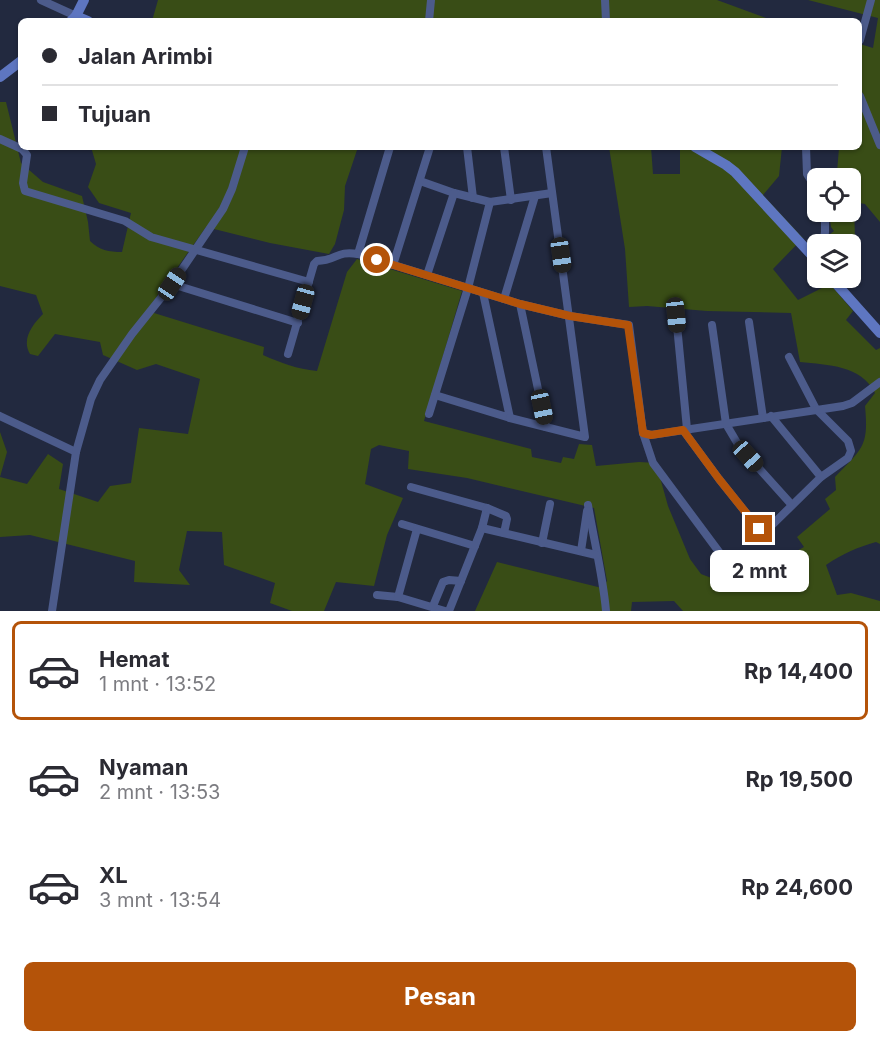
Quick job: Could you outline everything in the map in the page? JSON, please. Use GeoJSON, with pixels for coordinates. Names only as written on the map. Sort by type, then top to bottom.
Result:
{"type":"FeatureCollection","features":[{"type":"Feature","properties":{"kind":"street"},"geometry":{"type":"LineString","coordinates":[[41,0],[71,18]]}},
{"type":"Feature","properties":{"kind":"street"},"geometry":{"type":"LineString","coordinates":[[74,18],[84,0]]}},
{"type":"Feature","properties":{"kind":"street"},"geometry":{"type":"LineString","coordinates":[[429,18],[431,0]]}},
{"type":"Feature","properties":{"kind":"street"},"geometry":{"type":"LineString","coordinates":[[605,0],[606,18]]}},
{"type":"Feature","properties":{"kind":"street"},"geometry":{"type":"LineString","coordinates":[[862,33],[871,0]]}},
{"type":"Feature","properties":{"kind":"street"},"geometry":{"type":"LineString","coordinates":[[0,77],[18,63]]}},
{"type":"Feature","properties":{"kind":"street"},"geometry":{"type":"LineString","coordinates":[[862,101],[880,144]]}},
{"type":"Feature","properties":{"kind":"street"},"geometry":{"type":"LineString","coordinates":[[0,139],[18,147]]}},
{"type":"Feature","properties":{"kind":"street"},"geometry":{"type":"LineString","coordinates":[[23,150],[27,155],[23,183],[25,191],[125,221],[135,226],[144,235],[309,282]]}},
{"type":"Feature","properties":{"kind":"street"},"geometry":{"type":"LineString","coordinates":[[53,611],[76,453],[87,409],[96,389],[132,334],[172,284],[224,209],[244,150]]}},
{"type":"Feature","properties":{"kind":"street"},"geometry":{"type":"LineString","coordinates":[[358,254],[389,150]]}},
{"type":"Feature","properties":{"kind":"street"},"geometry":{"type":"LineString","coordinates":[[393,265],[429,150]]}},
{"type":"Feature","properties":{"kind":"street"},"geometry":{"type":"LineString","coordinates":[[466,150],[473,198]]}},
{"type":"Feature","properties":{"kind":"street"},"geometry":{"type":"LineString","coordinates":[[504,150],[511,200]]}},
{"type":"Feature","properties":{"kind":"street"},"geometry":{"type":"LineString","coordinates":[[435,395],[510,418],[585,437],[546,150]]}},
{"type":"Feature","properties":{"kind":"street"},"geometry":{"type":"LineString","coordinates":[[700,150],[735,172],[807,250]]}},
{"type":"Feature","properties":{"kind":"street"},"geometry":{"type":"LineString","coordinates":[[806,150],[807,174]]}},
{"type":"Feature","properties":{"kind":"street"},"geometry":{"type":"LineString","coordinates":[[420,181],[490,202],[552,193]]}},
{"type":"Feature","properties":{"kind":"street"},"geometry":{"type":"LineString","coordinates":[[427,275],[454,193]]}},
{"type":"Feature","properties":{"kind":"street"},"geometry":{"type":"LineString","coordinates":[[504,298],[535,196]]}},
{"type":"Feature","properties":{"kind":"street"},"geometry":{"type":"LineString","coordinates":[[429,414],[468,288],[490,202]]}},
{"type":"Feature","properties":{"kind":"street"},"geometry":{"type":"LineString","coordinates":[[288,354],[314,264],[317,261],[329,261],[343,252],[358,254],[520,304],[570,316],[628,325],[643,433],[653,463],[731,568]]}},
{"type":"Feature","properties":{"kind":"street"},"geometry":{"type":"LineString","coordinates":[[172,284],[298,323]]}},
{"type":"Feature","properties":{"kind":"street"},"geometry":{"type":"LineString","coordinates":[[840,288],[880,333]]}},
{"type":"Feature","properties":{"kind":"street"},"geometry":{"type":"LineString","coordinates":[[483,293],[510,418]]}},
{"type":"Feature","properties":{"kind":"street"},"geometry":{"type":"LineString","coordinates":[[520,304],[546,427]]}},
{"type":"Feature","properties":{"kind":"street"},"geometry":{"type":"LineString","coordinates":[[676,315],[685,430],[719,479],[759,529],[769,528],[821,477],[848,458],[850,448],[848,441],[816,409],[789,357]]}},
{"type":"Feature","properties":{"kind":"street"},"geometry":{"type":"LineString","coordinates":[[749,322],[767,417],[821,477]]}},
{"type":"Feature","properties":{"kind":"street"},"geometry":{"type":"LineString","coordinates":[[712,324],[726,424],[739,446],[791,504]]}},
{"type":"Feature","properties":{"kind":"street"},"geometry":{"type":"LineString","coordinates":[[643,433],[651,435],[852,404],[880,382]]}},
{"type":"Feature","properties":{"kind":"street"},"geometry":{"type":"LineString","coordinates":[[0,416],[76,453]]}},
{"type":"Feature","properties":{"kind":"street"},"geometry":{"type":"LineString","coordinates":[[411,487],[487,508],[506,516],[504,533]]}},
{"type":"Feature","properties":{"kind":"street"},"geometry":{"type":"LineString","coordinates":[[542,543],[550,504]]}},
{"type":"Feature","properties":{"kind":"street"},"geometry":{"type":"LineString","coordinates":[[581,551],[588,506],[604,587],[606,611]]}},
{"type":"Feature","properties":{"kind":"street"},"geometry":{"type":"LineString","coordinates":[[377,595],[398,597],[447,611],[482,528],[487,508]]}},
{"type":"Feature","properties":{"kind":"street"},"geometry":{"type":"LineString","coordinates":[[402,524],[475,546]]}},
{"type":"Feature","properties":{"kind":"street"},"geometry":{"type":"LineString","coordinates":[[482,528],[596,555]]}},
{"type":"Feature","properties":{"kind":"street"},"geometry":{"type":"LineString","coordinates":[[398,597],[417,529]]}},
{"type":"Feature","properties":{"kind":"street"},"geometry":{"type":"LineString","coordinates":[[433,606],[442,582],[461,581]]}},
{"type":"Feature","properties":{"kind":"green space"},"geometry":{"type":"Polygon","coordinates":[[[158,0],[717,0],[766,18],[153,18],[158,0]]]}},
{"type":"Feature","properties":{"kind":"green space"},"geometry":{"type":"Polygon","coordinates":[[[808,0],[880,0],[880,222],[865,204],[861,203],[861,168],[837,168],[839,150],[862,150],[862,45],[873,48],[878,18],[808,0]]]}},
{"type":"Feature","properties":{"kind":"green space"},"geometry":{"type":"Polygon","coordinates":[[[0,102],[6,102],[21,163],[43,182],[82,196],[90,241],[113,252],[122,252],[131,213],[99,203],[88,187],[96,164],[92,150],[357,150],[345,186],[344,210],[335,244],[329,254],[270,243],[206,227],[148,309],[154,313],[264,347],[263,355],[303,369],[317,371],[347,272],[357,259],[462,291],[424,421],[531,449],[532,457],[561,463],[563,457],[574,459],[579,444],[592,445],[596,466],[639,462],[656,463],[668,506],[690,559],[701,574],[714,579],[764,569],[804,547],[797,537],[830,509],[825,499],[836,490],[835,477],[862,446],[866,430],[865,406],[875,393],[861,377],[843,368],[800,362],[791,313],[629,307],[625,249],[609,150],[651,150],[653,174],[680,174],[680,150],[782,150],[779,176],[763,195],[803,238],[773,269],[798,300],[822,288],[833,288],[853,311],[846,320],[876,350],[880,348],[880,544],[876,542],[856,549],[826,565],[837,595],[851,593],[880,601],[880,611],[683,611],[674,601],[632,602],[631,611],[475,611],[497,562],[602,588],[607,581],[594,508],[467,478],[408,469],[409,451],[379,445],[371,449],[365,484],[403,498],[387,535],[374,586],[336,582],[324,611],[292,611],[270,603],[275,583],[224,565],[222,532],[187,531],[179,570],[190,585],[134,582],[135,561],[30,535],[0,537],[0,477],[27,484],[48,454],[63,464],[59,489],[98,502],[110,486],[131,483],[139,428],[188,434],[200,379],[156,364],[137,370],[103,355],[100,342],[55,334],[38,356],[30,354],[27,343],[29,332],[43,314],[36,295],[0,286],[0,102]]]}},
{"type":"Feature","properties":{"kind":"green space"},"geometry":{"type":"Polygon","coordinates":[[[830,222],[855,222],[855,234],[830,234],[834,231],[830,222]]]}},
{"type":"Feature","properties":{"kind":"green space"},"geometry":{"type":"Polygon","coordinates":[[[0,432],[7,452],[0,477],[0,432]]]}},
{"type":"Feature","properties":{"kind":"route"},"geometry":{"type":"LineString","coordinates":[[377,260],[520,304],[570,316],[628,325],[643,433],[651,435],[683,430],[759,529]]}}]}
